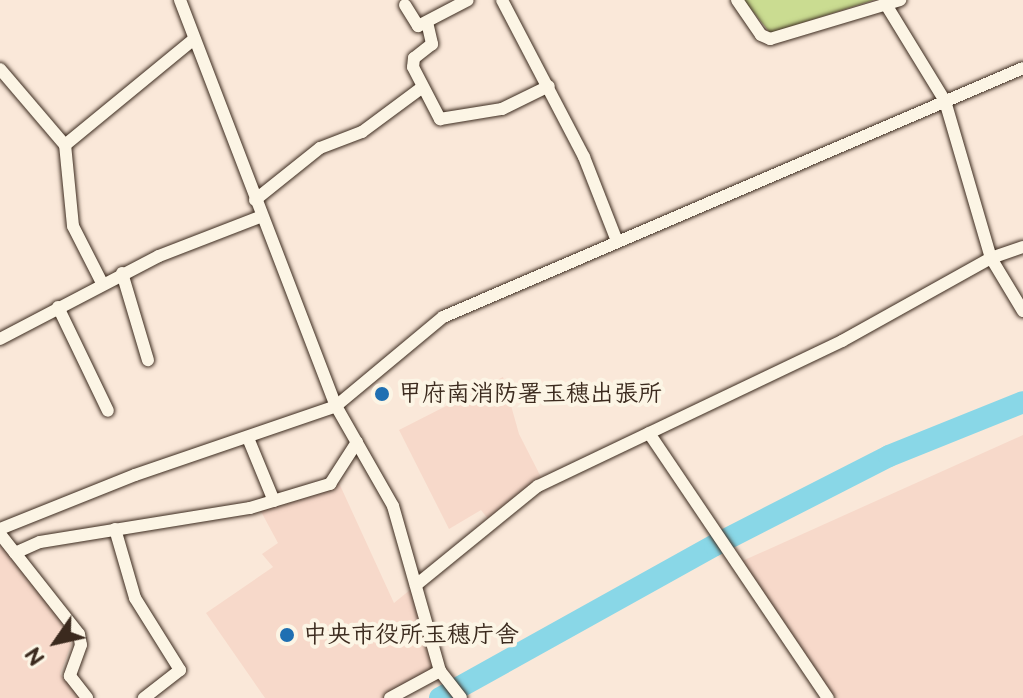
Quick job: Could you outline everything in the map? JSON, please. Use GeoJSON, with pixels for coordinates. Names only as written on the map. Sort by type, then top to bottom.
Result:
{"type":"FeatureCollection","features":[{"type":"Feature","properties":{"kind":"street"},"geometry":{"type":"LineString","coordinates":[[180,0],[336,406],[393,506],[440,671],[461,698]]}},
{"type":"Feature","properties":{"kind":"street"},"geometry":{"type":"LineString","coordinates":[[405,5],[418,26],[468,0]]}},
{"type":"Feature","properties":{"kind":"street"},"geometry":{"type":"LineString","coordinates":[[502,0],[584,157],[617,241]]}},
{"type":"Feature","properties":{"kind":"street"},"geometry":{"type":"LineString","coordinates":[[737,0],[761,35],[770,39],[900,0]]}},
{"type":"Feature","properties":{"kind":"street"},"geometry":{"type":"LineString","coordinates":[[885,3],[945,101],[991,258],[1023,311]]}},
{"type":"Feature","properties":{"kind":"street"},"geometry":{"type":"LineString","coordinates":[[427,22],[432,44],[414,58],[413,67],[420,89],[440,119],[502,109],[549,86]]}},
{"type":"Feature","properties":{"kind":"street"},"geometry":{"type":"LineString","coordinates":[[65,145],[193,40]]}},
{"type":"Feature","properties":{"kind":"street"},"geometry":{"type":"LineString","coordinates":[[87,698],[70,676],[81,645],[79,634],[0,531],[135,475],[336,406],[443,317],[1023,68]]}},
{"type":"Feature","properties":{"kind":"street"},"geometry":{"type":"LineString","coordinates":[[0,69],[65,145],[73,226],[102,283]]}},
{"type":"Feature","properties":{"kind":"street"},"geometry":{"type":"LineString","coordinates":[[255,200],[320,148],[362,132],[420,89]]}},
{"type":"Feature","properties":{"kind":"street"},"geometry":{"type":"LineString","coordinates":[[0,339],[122,273],[262,216]]}},
{"type":"Feature","properties":{"kind":"street"},"geometry":{"type":"LineString","coordinates":[[416,585],[538,486],[842,341],[991,258],[1023,247]]}},
{"type":"Feature","properties":{"kind":"street"},"geometry":{"type":"LineString","coordinates":[[122,273],[148,360]]}},
{"type":"Feature","properties":{"kind":"street"},"geometry":{"type":"LineString","coordinates":[[58,307],[108,411]]}},
{"type":"Feature","properties":{"kind":"street"},"geometry":{"type":"LineString","coordinates":[[649,433],[728,556],[828,698]]}},
{"type":"Feature","properties":{"kind":"street"},"geometry":{"type":"LineString","coordinates":[[248,438],[274,501]]}},
{"type":"Feature","properties":{"kind":"street"},"geometry":{"type":"LineString","coordinates":[[15,553],[40,542],[274,501],[330,484],[357,442]]}},
{"type":"Feature","properties":{"kind":"street"},"geometry":{"type":"LineString","coordinates":[[115,529],[135,598],[180,670],[144,698]]}},
{"type":"Feature","properties":{"kind":"street"},"geometry":{"type":"LineString","coordinates":[[390,698],[440,671]]}},
{"type":"Feature","properties":{"kind":"shaded area"},"geometry":{"type":"Polygon","coordinates":[[[503,377],[519,434],[544,483],[492,524],[481,510],[449,529],[399,430],[503,377]]]}},
{"type":"Feature","properties":{"kind":"shaded area"},"geometry":{"type":"Polygon","coordinates":[[[1023,435],[1023,698],[833,698],[740,562],[1023,435]]]}},
{"type":"Feature","properties":{"kind":"shaded area"},"geometry":{"type":"Polygon","coordinates":[[[339,483],[394,603],[416,585],[440,671],[390,698],[265,698],[206,613],[273,567],[262,554],[278,543],[258,506],[339,483]]]}},
{"type":"Feature","properties":{"kind":"shaded area"},"geometry":{"type":"Polygon","coordinates":[[[0,544],[69,630],[71,645],[60,674],[80,698],[0,698],[0,544]]]}},
{"type":"Feature","properties":{"kind":"green space"},"geometry":{"type":"Polygon","coordinates":[[[744,0],[874,0],[770,33],[744,0]]]}},
{"type":"Feature","properties":{"kind":"waterway"},"geometry":{"type":"LineString","coordinates":[[440,698],[715,545],[889,456],[1023,402]]}},
{"type":"Feature","properties":{"kind":"place","name":"甲府南消防署玉穂出張所"},"geometry":{"type":"Point","coordinates":[382,394]}},
{"type":"Feature","properties":{"kind":"place","name":"中央市役所玉穂庁舎"},"geometry":{"type":"Point","coordinates":[287,635]}}]}
